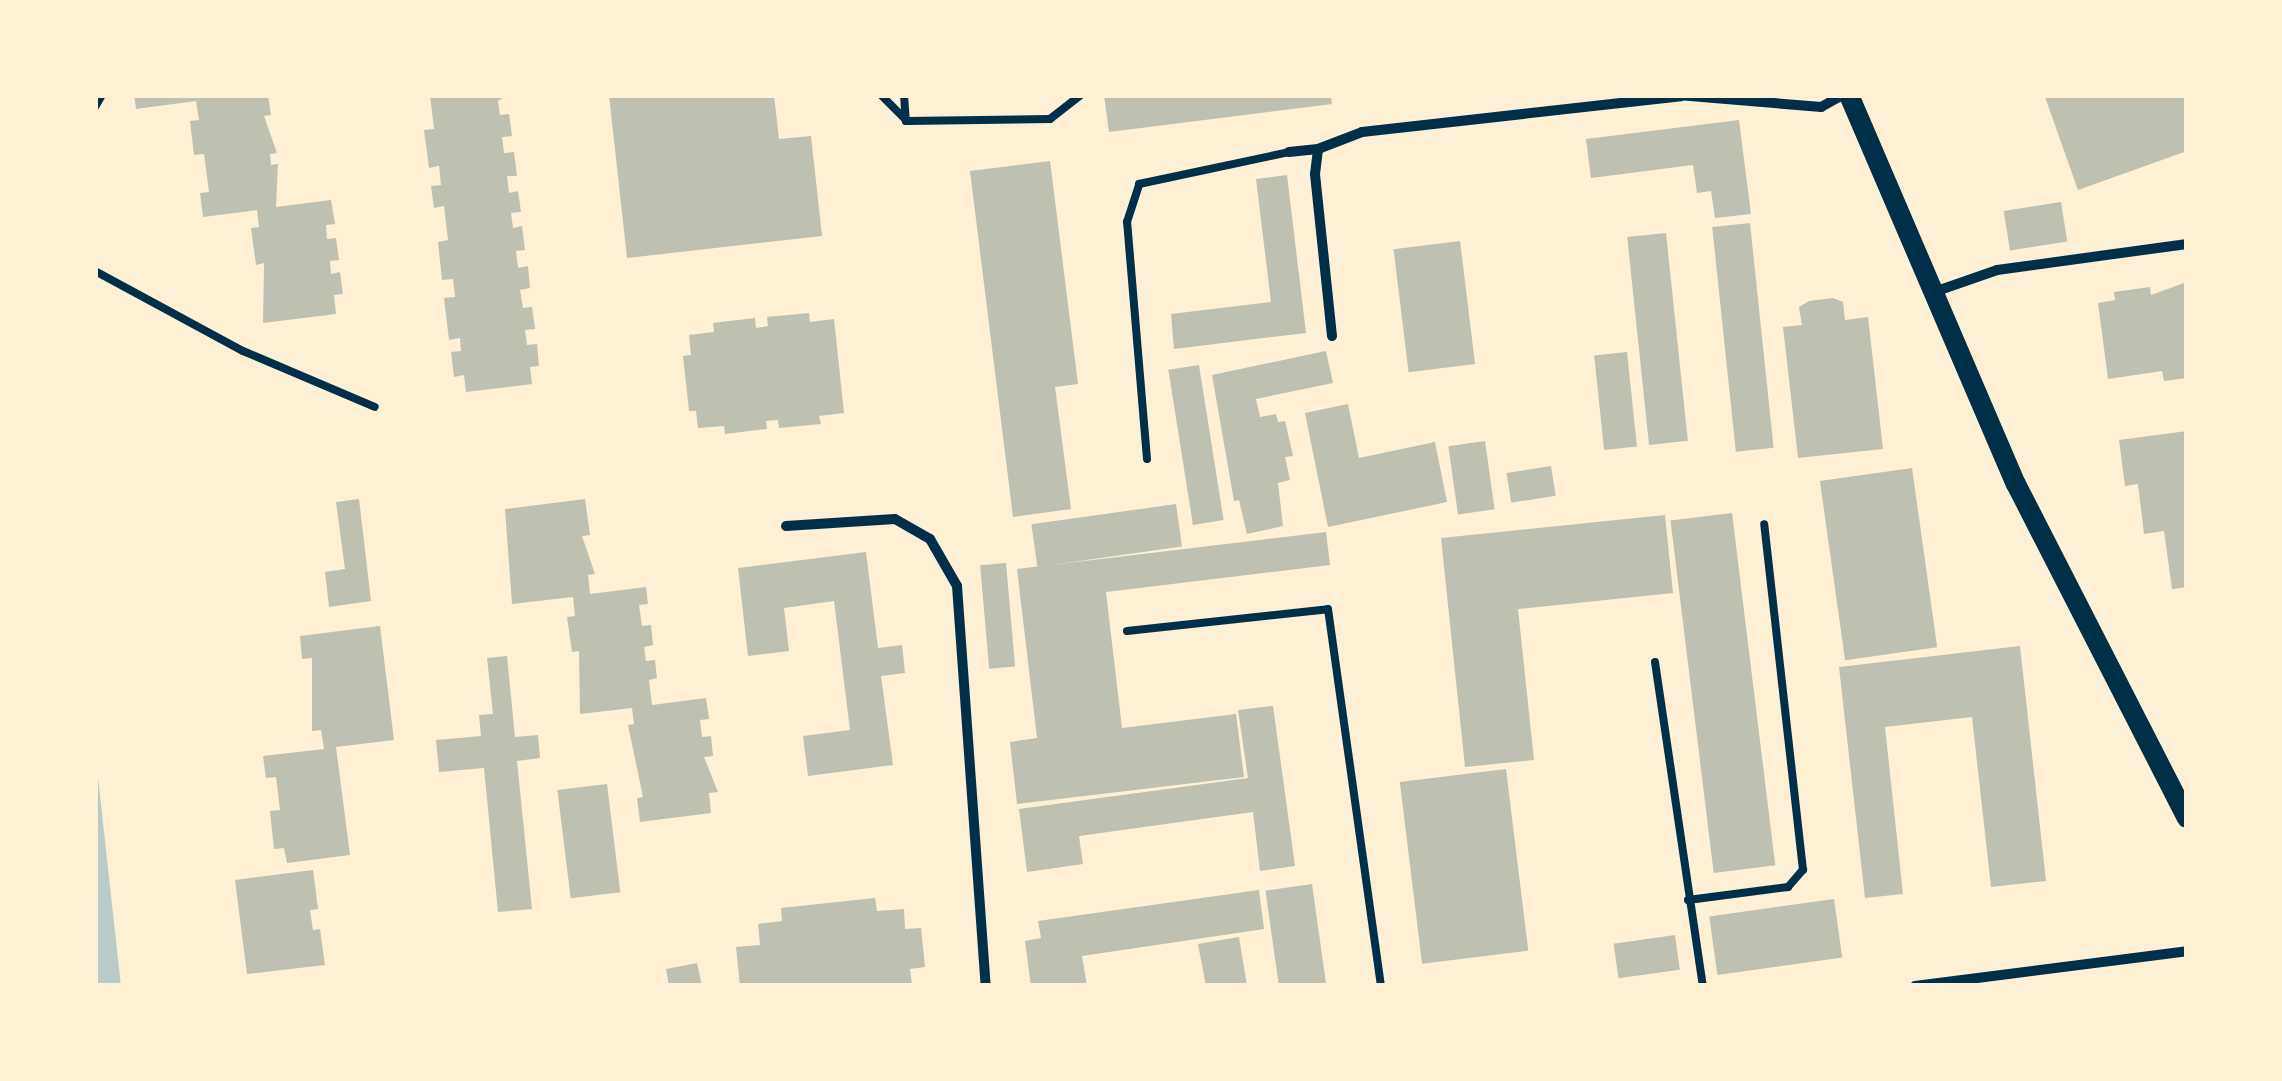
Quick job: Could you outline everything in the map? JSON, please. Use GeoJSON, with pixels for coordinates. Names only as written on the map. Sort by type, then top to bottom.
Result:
{"type":"FeatureCollection","features":[{"type":"Feature","properties":{"kind":"main road"},"geometry":{"type":"LineString","coordinates":[[1846,95],[2016,484],[2187,818]]}},
{"type":"Feature","properties":{"kind":"street"},"geometry":{"type":"LineString","coordinates":[[1290,152],[1318,149],[1362,132],[1679,96],[1821,107],[1846,95]]}},
{"type":"Feature","properties":{"kind":"street"},"geometry":{"type":"LineString","coordinates":[[1318,149],[1315,174],[1332,336]]}},
{"type":"Feature","properties":{"kind":"street"},"geometry":{"type":"LineString","coordinates":[[1934,292],[1996,270],[2187,244]]}},
{"type":"Feature","properties":{"kind":"street"},"geometry":{"type":"LineString","coordinates":[[786,526],[895,519],[930,539],[957,586],[986,986]]}},
{"type":"Feature","properties":{"kind":"street"},"geometry":{"type":"LineString","coordinates":[[1914,986],[2187,951]]}},
{"type":"Feature","properties":{"kind":"lane"},"geometry":{"type":"LineString","coordinates":[[95,107],[102,95]]}},
{"type":"Feature","properties":{"kind":"lane"},"geometry":{"type":"LineString","coordinates":[[881,95],[906,121],[1050,119],[1081,95]]}},
{"type":"Feature","properties":{"kind":"lane"},"geometry":{"type":"LineString","coordinates":[[904,95],[906,121]]}},
{"type":"Feature","properties":{"kind":"lane"},"geometry":{"type":"LineString","coordinates":[[1147,460],[1127,222],[1139,184],[1290,152]]}},
{"type":"Feature","properties":{"kind":"lane"},"geometry":{"type":"LineString","coordinates":[[95,271],[243,350],[375,407]]}},
{"type":"Feature","properties":{"kind":"lane"},"geometry":{"type":"LineString","coordinates":[[1688,900],[1788,887],[1803,870],[1764,524]]}},
{"type":"Feature","properties":{"kind":"lane"},"geometry":{"type":"LineString","coordinates":[[1127,631],[1328,608],[1381,986]]}},
{"type":"Feature","properties":{"kind":"lane"},"geometry":{"type":"LineString","coordinates":[[1656,662],[1703,986]]}},
{"type":"Feature","properties":{"kind":"shaded area"},"geometry":{"type":"Polygon","coordinates":[[[95,750],[121,986],[95,986],[95,750]]]}},
{"type":"Feature","properties":{"kind":"building"},"geometry":{"type":"Polygon","coordinates":[[[134,95],[268,95],[271,115],[264,116],[277,153],[270,154],[271,165],[278,164],[276,207],[331,200],[335,224],[326,225],[327,239],[336,238],[339,260],[330,261],[331,274],[340,272],[343,294],[334,295],[336,314],[263,323],[264,263],[256,265],[251,228],[259,227],[257,210],[203,217],[200,193],[209,192],[204,154],[194,155],[190,121],[199,120],[196,101],[136,109],[134,95]]]}},
{"type":"Feature","properties":{"kind":"building"},"geometry":{"type":"Polygon","coordinates":[[[430,95],[507,95],[498,101],[500,115],[509,114],[512,136],[502,137],[504,153],[514,152],[517,176],[507,176],[509,193],[518,191],[521,212],[511,213],[513,228],[522,226],[525,250],[516,251],[518,268],[528,266],[530,288],[520,290],[523,308],[532,307],[535,329],[525,330],[527,345],[537,344],[539,366],[530,367],[532,384],[466,392],[464,375],[454,377],[451,352],[461,351],[460,338],[449,340],[444,298],[455,297],[453,279],[442,280],[438,242],[448,240],[444,206],[434,208],[431,186],[441,185],[439,166],[429,168],[424,130],[434,129],[430,95]]]}},
{"type":"Feature","properties":{"kind":"building"},"geometry":{"type":"Polygon","coordinates":[[[609,95],[774,95],[779,139],[811,136],[822,236],[627,258],[609,95]]]}},
{"type":"Feature","properties":{"kind":"building"},"geometry":{"type":"Polygon","coordinates":[[[1104,95],[1331,95],[1332,104],[1109,132],[1104,95]]]}},
{"type":"Feature","properties":{"kind":"building"},"geometry":{"type":"Polygon","coordinates":[[[2187,95],[2187,151],[2078,190],[2045,97],[2187,95]]]}},
{"type":"Feature","properties":{"kind":"building"},"geometry":{"type":"Polygon","coordinates":[[[1739,120],[1751,214],[1715,218],[1711,191],[1697,193],[1693,165],[1591,178],[1586,139],[1739,120]]]}},
{"type":"Feature","properties":{"kind":"building"},"geometry":{"type":"Polygon","coordinates":[[[1050,161],[1078,384],[1055,387],[1071,509],[1013,517],[970,171],[1050,161]]]}},
{"type":"Feature","properties":{"kind":"building"},"geometry":{"type":"Polygon","coordinates":[[[1287,175],[1306,333],[1174,349],[1171,314],[1271,302],[1256,179],[1287,175]]]}},
{"type":"Feature","properties":{"kind":"building"},"geometry":{"type":"Polygon","coordinates":[[[2061,202],[2067,242],[2010,251],[2004,211],[2061,202]]]}},
{"type":"Feature","properties":{"kind":"building"},"geometry":{"type":"Polygon","coordinates":[[[1750,223],[1774,448],[1736,452],[1712,227],[1750,223]]]}},
{"type":"Feature","properties":{"kind":"building"},"geometry":{"type":"Polygon","coordinates":[[[1666,233],[1688,441],[1649,445],[1627,237],[1666,233]]]}},
{"type":"Feature","properties":{"kind":"building"},"geometry":{"type":"Polygon","coordinates":[[[1460,241],[1475,364],[1409,372],[1393,249],[1460,241]]]}},
{"type":"Feature","properties":{"kind":"building"},"geometry":{"type":"Polygon","coordinates":[[[2187,282],[2187,378],[2164,381],[2162,371],[2108,379],[2098,303],[2115,300],[2114,292],[2150,287],[2151,295],[2187,282]]]}},
{"type":"Feature","properties":{"kind":"building"},"geometry":{"type":"Polygon","coordinates":[[[1833,298],[1843,302],[1845,320],[1868,317],[1883,449],[1798,458],[1783,327],[1802,325],[1799,307],[1809,301],[1833,298]]]}},
{"type":"Feature","properties":{"kind":"building"},"geometry":{"type":"Polygon","coordinates":[[[809,313],[810,322],[834,319],[844,413],[819,416],[821,424],[779,428],[778,420],[766,421],[767,429],[725,434],[724,426],[698,428],[696,411],[689,411],[683,356],[691,355],[689,335],[714,332],[713,323],[755,318],[756,328],[768,326],[767,317],[809,313]]]}},
{"type":"Feature","properties":{"kind":"building"},"geometry":{"type":"Polygon","coordinates":[[[1326,351],[1333,383],[1256,399],[1260,417],[1276,414],[1278,422],[1285,421],[1293,456],[1285,457],[1290,480],[1278,483],[1283,526],[1247,534],[1239,500],[1234,501],[1212,375],[1326,351]]]}},
{"type":"Feature","properties":{"kind":"building"},"geometry":{"type":"Polygon","coordinates":[[[1627,352],[1637,446],[1604,450],[1594,355],[1627,352]]]}},
{"type":"Feature","properties":{"kind":"building"},"geometry":{"type":"Polygon","coordinates":[[[1199,365],[1224,520],[1193,525],[1168,370],[1199,365]]]}},
{"type":"Feature","properties":{"kind":"building"},"geometry":{"type":"Polygon","coordinates":[[[1348,404],[1359,458],[1435,442],[1447,502],[1328,527],[1305,413],[1348,404]]]}},
{"type":"Feature","properties":{"kind":"building"},"geometry":{"type":"Polygon","coordinates":[[[2187,431],[2187,587],[2172,589],[2164,531],[2144,534],[2138,484],[2125,486],[2119,440],[2187,431]]]}},
{"type":"Feature","properties":{"kind":"building"},"geometry":{"type":"Polygon","coordinates":[[[1485,441],[1495,509],[1458,514],[1448,446],[1485,441]]]}},
{"type":"Feature","properties":{"kind":"building"},"geometry":{"type":"Polygon","coordinates":[[[1551,466],[1556,496],[1511,503],[1507,473],[1551,466]]]}},
{"type":"Feature","properties":{"kind":"building"},"geometry":{"type":"Polygon","coordinates":[[[1912,468],[1937,647],[1845,660],[1820,481],[1912,468]]]}},
{"type":"Feature","properties":{"kind":"building"},"geometry":{"type":"Polygon","coordinates":[[[359,499],[371,601],[329,607],[325,572],[345,569],[336,502],[359,499]]]}},
{"type":"Feature","properties":{"kind":"building"},"geometry":{"type":"Polygon","coordinates":[[[585,499],[590,535],[582,536],[595,574],[588,575],[590,594],[646,587],[648,604],[639,605],[642,626],[651,625],[653,645],[644,647],[646,661],[655,660],[657,678],[649,680],[652,705],[706,698],[709,719],[700,720],[702,737],[711,736],[713,756],[704,757],[718,792],[709,793],[711,813],[640,822],[637,798],[643,797],[628,725],[634,724],[632,708],[580,714],[579,651],[572,652],[567,617],[575,616],[573,597],[512,604],[505,509],[585,499]]]}},
{"type":"Feature","properties":{"kind":"building"},"geometry":{"type":"Polygon","coordinates":[[[1176,504],[1182,547],[1037,567],[1031,524],[1176,504]]]}},
{"type":"Feature","properties":{"kind":"building"},"geometry":{"type":"Polygon","coordinates":[[[1732,513],[1775,865],[1714,873],[1670,521],[1732,513]]]}},
{"type":"Feature","properties":{"kind":"building"},"geometry":{"type":"Polygon","coordinates":[[[1665,515],[1673,593],[1518,609],[1534,760],[1465,767],[1441,538],[1665,515]]]}},
{"type":"Feature","properties":{"kind":"building"},"geometry":{"type":"Polygon","coordinates":[[[1326,532],[1330,565],[1106,592],[1122,728],[1236,714],[1244,777],[1017,804],[1010,742],[1037,738],[1017,569],[1326,532]]]}},
{"type":"Feature","properties":{"kind":"building"},"geometry":{"type":"Polygon","coordinates":[[[866,552],[878,648],[902,645],[905,673],[881,676],[893,765],[808,776],[803,736],[850,730],[834,601],[784,608],[789,651],[748,656],[738,568],[866,552]]]}},
{"type":"Feature","properties":{"kind":"building"},"geometry":{"type":"Polygon","coordinates":[[[1006,563],[1015,667],[989,669],[980,565],[1006,563]]]}},
{"type":"Feature","properties":{"kind":"building"},"geometry":{"type":"Polygon","coordinates":[[[380,626],[394,740],[336,747],[350,855],[287,863],[284,848],[274,849],[270,811],[280,810],[276,777],[266,778],[263,756],[324,749],[321,730],[312,731],[312,658],[302,659],[300,636],[380,626]]]}},
{"type":"Feature","properties":{"kind":"building"},"geometry":{"type":"Polygon","coordinates":[[[2020,646],[2046,881],[1991,887],[1972,717],[1885,727],[1903,894],[1865,898],[1839,667],[2020,646]]]}},
{"type":"Feature","properties":{"kind":"building"},"geometry":{"type":"Polygon","coordinates":[[[507,656],[515,737],[538,735],[540,758],[517,761],[532,909],[498,912],[484,768],[439,772],[436,740],[481,736],[479,715],[493,714],[487,658],[507,656]]]}},
{"type":"Feature","properties":{"kind":"building"},"geometry":{"type":"Polygon","coordinates":[[[1273,706],[1295,866],[1260,871],[1253,812],[1079,836],[1083,864],[1027,872],[1019,809],[1248,778],[1238,710],[1273,706]]]}},
{"type":"Feature","properties":{"kind":"building"},"geometry":{"type":"Polygon","coordinates":[[[1506,769],[1528,951],[1422,964],[1400,782],[1506,769]]]}},
{"type":"Feature","properties":{"kind":"building"},"geometry":{"type":"Polygon","coordinates":[[[607,784],[620,892],[571,898],[557,790],[607,784]]]}},
{"type":"Feature","properties":{"kind":"building"},"geometry":{"type":"Polygon","coordinates":[[[313,870],[318,909],[310,910],[313,930],[320,929],[325,965],[247,974],[235,880],[313,870]]]}},
{"type":"Feature","properties":{"kind":"building"},"geometry":{"type":"Polygon","coordinates":[[[1312,884],[1326,986],[1279,986],[1265,891],[1312,884]]]}},
{"type":"Feature","properties":{"kind":"building"},"geometry":{"type":"Polygon","coordinates":[[[1259,890],[1264,929],[1082,956],[1087,986],[1031,986],[1025,941],[1041,938],[1038,921],[1259,890]]]}},
{"type":"Feature","properties":{"kind":"building"},"geometry":{"type":"Polygon","coordinates":[[[875,898],[877,911],[904,909],[905,929],[921,928],[925,967],[910,969],[912,986],[740,986],[736,947],[760,945],[758,924],[782,921],[781,908],[875,898]]]}},
{"type":"Feature","properties":{"kind":"building"},"geometry":{"type":"Polygon","coordinates":[[[1834,899],[1842,957],[1717,975],[1709,917],[1834,899]]]}},
{"type":"Feature","properties":{"kind":"building"},"geometry":{"type":"Polygon","coordinates":[[[1675,935],[1680,970],[1618,978],[1614,944],[1675,935]]]}},
{"type":"Feature","properties":{"kind":"building"},"geometry":{"type":"Polygon","coordinates":[[[1239,937],[1247,986],[1206,986],[1198,944],[1239,937]]]}},
{"type":"Feature","properties":{"kind":"building"},"geometry":{"type":"Polygon","coordinates":[[[697,963],[702,986],[669,986],[666,969],[697,963]]]}}]}
